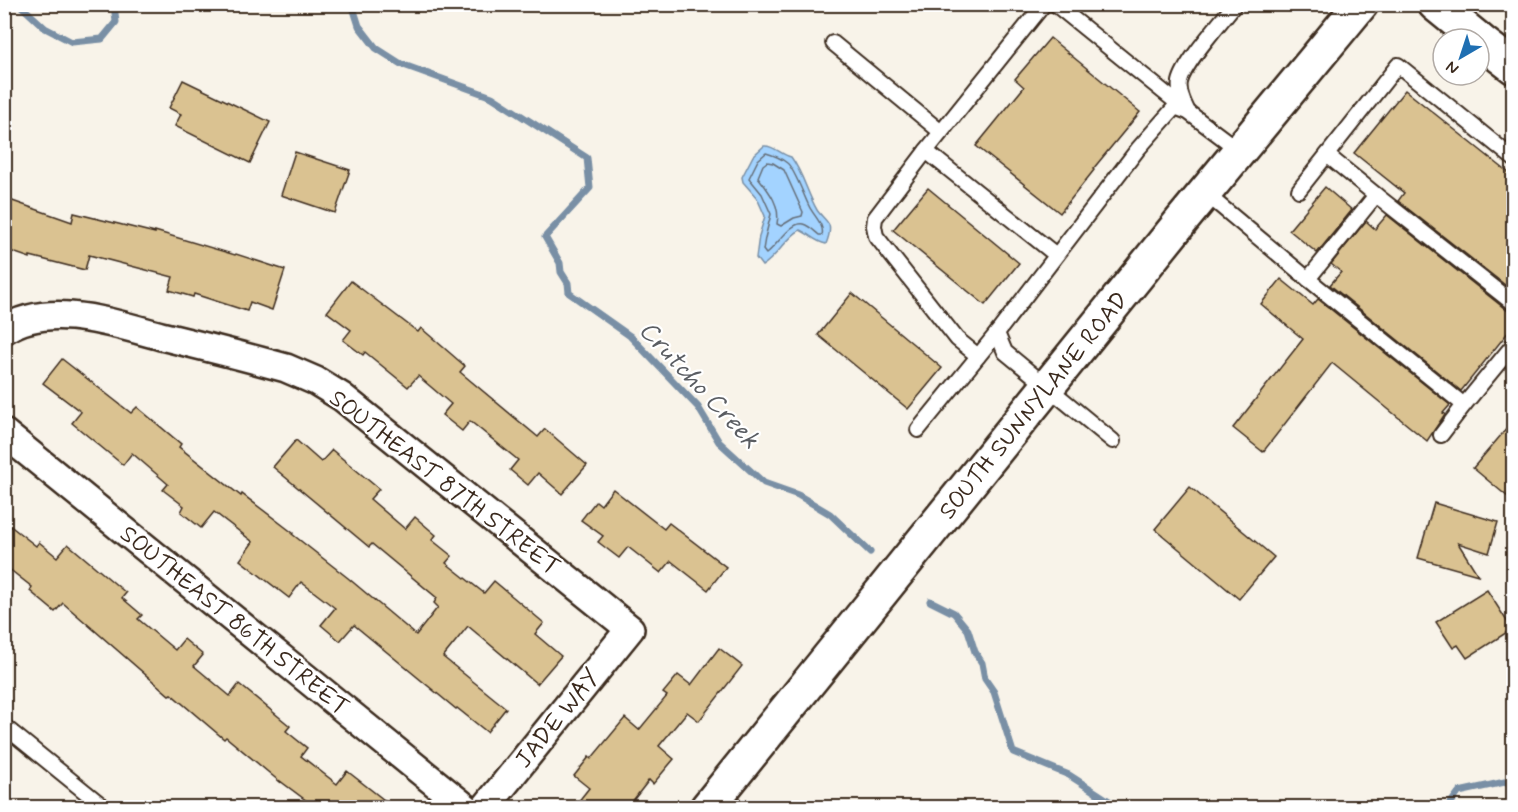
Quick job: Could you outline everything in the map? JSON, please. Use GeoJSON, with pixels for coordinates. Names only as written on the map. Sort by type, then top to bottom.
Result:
{"type":"FeatureCollection","features":[{"type":"Feature","properties":{"kind":"main road","name":"SOUTH SUNNYLANE ROAD"},"geometry":{"type":"LineString","coordinates":[[707,807],[1361,4]]}},
{"type":"Feature","properties":{"kind":"main road"},"geometry":{"type":"LineString","coordinates":[[1435,4],[1464,27]]}},
{"type":"Feature","properties":{"kind":"main road"},"geometry":{"type":"LineString","coordinates":[[1491,49],[1514,67]]}},
{"type":"Feature","properties":{"kind":"street","name":"SOUTHEAST 87TH STREET"},"geometry":{"type":"LineString","coordinates":[[4,330],[28,320],[54,315],[87,317],[286,368],[316,381],[342,397],[630,629]]}},
{"type":"Feature","properties":{"kind":"street","name":"SOUTHEAST 86TH STREET"},"geometry":{"type":"LineString","coordinates":[[4,433],[466,807]]}},
{"type":"Feature","properties":{"kind":"street","name":"JADE WAY"},"geometry":{"type":"LineString","coordinates":[[485,807],[630,629]]}},
{"type":"Feature","properties":{"kind":"lane"},"geometry":{"type":"LineString","coordinates":[[978,356],[957,339],[876,236],[875,218],[1044,4]]}},
{"type":"Feature","properties":{"kind":"lane"},"geometry":{"type":"LineString","coordinates":[[1055,4],[1188,112],[1240,151]]}},
{"type":"Feature","properties":{"kind":"lane"},"geometry":{"type":"LineString","coordinates":[[1188,112],[1179,85],[1185,68],[1235,4]]}},
{"type":"Feature","properties":{"kind":"lane"},"geometry":{"type":"LineString","coordinates":[[833,43],[941,132]]}},
{"type":"Feature","properties":{"kind":"lane"},"geometry":{"type":"LineString","coordinates":[[1299,190],[1398,65],[1514,159]]}},
{"type":"Feature","properties":{"kind":"lane"},"geometry":{"type":"LineString","coordinates":[[918,430],[997,333],[1138,149],[1175,107],[1188,112]]}},
{"type":"Feature","properties":{"kind":"lane"},"geometry":{"type":"LineString","coordinates":[[926,151],[1056,255]]}},
{"type":"Feature","properties":{"kind":"lane"},"geometry":{"type":"LineString","coordinates":[[1327,155],[1514,304]]}},
{"type":"Feature","properties":{"kind":"lane"},"geometry":{"type":"LineString","coordinates":[[1205,193],[1464,405]]}},
{"type":"Feature","properties":{"kind":"lane"},"geometry":{"type":"LineString","coordinates":[[1308,279],[1376,195]]}},
{"type":"Feature","properties":{"kind":"lane"},"geometry":{"type":"LineString","coordinates":[[997,333],[1005,352],[1113,441]]}},
{"type":"Feature","properties":{"kind":"lane"},"geometry":{"type":"LineString","coordinates":[[1441,435],[1514,344]]}},
{"type":"Feature","properties":{"kind":"lane"},"geometry":{"type":"LineString","coordinates":[[4,726],[105,807]]}},
{"type":"Feature","properties":{"kind":"water"},"geometry":{"type":"Polygon","coordinates":[[[764,146],[791,157],[818,212],[828,223],[830,230],[826,244],[800,230],[762,266],[756,258],[765,216],[757,198],[743,182],[742,177],[753,156],[764,146]]]}},
{"type":"Feature","properties":{"kind":"building"},"geometry":{"type":"Polygon","coordinates":[[[1050,38],[1140,112],[1060,213],[976,146],[1024,87],[1015,79],[1050,38]]]}},
{"type":"Feature","properties":{"kind":"building"},"geometry":{"type":"Polygon","coordinates":[[[183,80],[270,122],[250,163],[175,126],[181,114],[169,108],[183,80]]]}},
{"type":"Feature","properties":{"kind":"building"},"geometry":{"type":"Polygon","coordinates":[[[1405,90],[1514,177],[1514,292],[1398,201],[1404,193],[1354,153],[1405,90]]]}},
{"type":"Feature","properties":{"kind":"building"},"geometry":{"type":"Polygon","coordinates":[[[295,152],[350,170],[335,213],[281,195],[295,152]]]}},
{"type":"Feature","properties":{"kind":"building"},"geometry":{"type":"Polygon","coordinates":[[[1325,187],[1352,210],[1317,253],[1289,230],[1325,187]]]}},
{"type":"Feature","properties":{"kind":"building"},"geometry":{"type":"Polygon","coordinates":[[[928,188],[1019,263],[985,305],[893,230],[928,188]]]}},
{"type":"Feature","properties":{"kind":"building"},"geometry":{"type":"Polygon","coordinates":[[[4,198],[72,222],[74,213],[155,233],[155,231],[285,270],[272,310],[250,302],[247,311],[194,294],[193,297],[169,290],[173,277],[89,255],[85,270],[30,256],[30,258],[4,249],[4,198]]]}},
{"type":"Feature","properties":{"kind":"building"},"geometry":{"type":"Polygon","coordinates":[[[1387,215],[1508,311],[1514,313],[1514,325],[1461,391],[1330,285],[1341,272],[1331,264],[1366,221],[1375,229],[1387,215]]]}},
{"type":"Feature","properties":{"kind":"building"},"geometry":{"type":"Polygon","coordinates":[[[1281,279],[1313,305],[1318,299],[1450,405],[1427,441],[1332,363],[1263,452],[1233,428],[1303,339],[1261,304],[1281,279]]]}},
{"type":"Feature","properties":{"kind":"building"},"geometry":{"type":"Polygon","coordinates":[[[351,281],[418,332],[421,328],[465,366],[460,372],[538,437],[545,429],[587,465],[562,494],[538,473],[528,485],[510,470],[518,460],[470,421],[462,431],[442,415],[451,404],[418,376],[408,387],[365,352],[363,355],[343,340],[351,330],[327,312],[351,281]]]}},
{"type":"Feature","properties":{"kind":"building"},"geometry":{"type":"Polygon","coordinates":[[[852,293],[942,368],[908,409],[818,335],[852,293]]]}},
{"type":"Feature","properties":{"kind":"building"},"geometry":{"type":"Polygon","coordinates":[[[62,359],[131,413],[137,407],[181,444],[179,447],[293,533],[416,635],[438,607],[434,603],[437,598],[372,544],[369,547],[273,467],[296,440],[321,462],[332,450],[379,489],[370,499],[405,529],[415,517],[436,535],[432,540],[452,556],[446,563],[484,593],[494,581],[544,623],[535,634],[561,656],[537,684],[468,626],[443,657],[506,708],[487,732],[354,625],[340,641],[321,625],[335,608],[301,582],[289,598],[240,560],[253,542],[214,512],[201,528],[181,512],[184,506],[163,490],[168,484],[132,453],[123,465],[72,423],[81,412],[43,383],[62,359]]]}},
{"type":"Feature","properties":{"kind":"building"},"geometry":{"type":"Polygon","coordinates":[[[1514,420],[1514,502],[1473,468],[1514,420]]]}},
{"type":"Feature","properties":{"kind":"building"},"geometry":{"type":"Polygon","coordinates":[[[1190,487],[1274,557],[1239,599],[1155,529],[1190,487]]]}},
{"type":"Feature","properties":{"kind":"building"},"geometry":{"type":"Polygon","coordinates":[[[613,489],[664,529],[669,523],[726,567],[708,590],[671,561],[661,573],[628,547],[619,558],[598,542],[603,536],[581,520],[596,501],[601,505],[613,489]]]}},
{"type":"Feature","properties":{"kind":"building"},"geometry":{"type":"Polygon","coordinates":[[[1434,503],[1498,522],[1489,553],[1458,543],[1478,575],[1418,558],[1434,503]]]}},
{"type":"Feature","properties":{"kind":"building"},"geometry":{"type":"Polygon","coordinates":[[[4,521],[36,546],[39,542],[57,557],[68,544],[126,593],[122,598],[142,615],[138,619],[175,650],[184,639],[203,655],[194,666],[230,696],[239,684],[290,726],[286,731],[307,748],[301,756],[337,784],[347,771],[393,807],[315,807],[280,782],[226,737],[224,739],[171,694],[169,695],[63,603],[55,612],[30,591],[32,587],[4,565],[4,521]]]}},
{"type":"Feature","properties":{"kind":"building"},"geometry":{"type":"Polygon","coordinates":[[[1487,590],[1512,629],[1467,658],[1458,645],[1453,648],[1436,622],[1487,590]]]}},
{"type":"Feature","properties":{"kind":"building"},"geometry":{"type":"Polygon","coordinates":[[[719,648],[742,666],[699,721],[687,712],[659,746],[674,759],[653,784],[649,780],[628,807],[574,807],[589,788],[574,776],[589,757],[591,759],[625,718],[639,730],[667,696],[663,693],[678,675],[691,685],[719,648]]]}},
{"type":"Feature","properties":{"kind":"waterway","name":"Crutcho Creek"},"geometry":{"type":"LineString","coordinates":[[19,4],[45,28],[72,42],[102,39],[116,22],[114,4]]}},
{"type":"Feature","properties":{"kind":"waterway","name":"Crutcho Creek"},"geometry":{"type":"LineString","coordinates":[[352,4],[359,26],[376,48],[401,64],[492,97],[587,158],[590,188],[545,237],[560,263],[561,272],[568,283],[569,293],[630,336],[698,407],[719,442],[764,483],[798,495],[830,514],[870,552]]}},
{"type":"Feature","properties":{"kind":"waterway","name":"Crutcho Creek"},"geometry":{"type":"LineString","coordinates":[[930,601],[954,613],[968,630],[975,652],[982,663],[985,679],[994,692],[1013,752],[1069,775],[1120,808]]}},
{"type":"Feature","properties":{"kind":"waterway","name":"Crutcho Creek"},"geometry":{"type":"LineString","coordinates":[[1447,808],[1459,792],[1514,780]]}}]}
